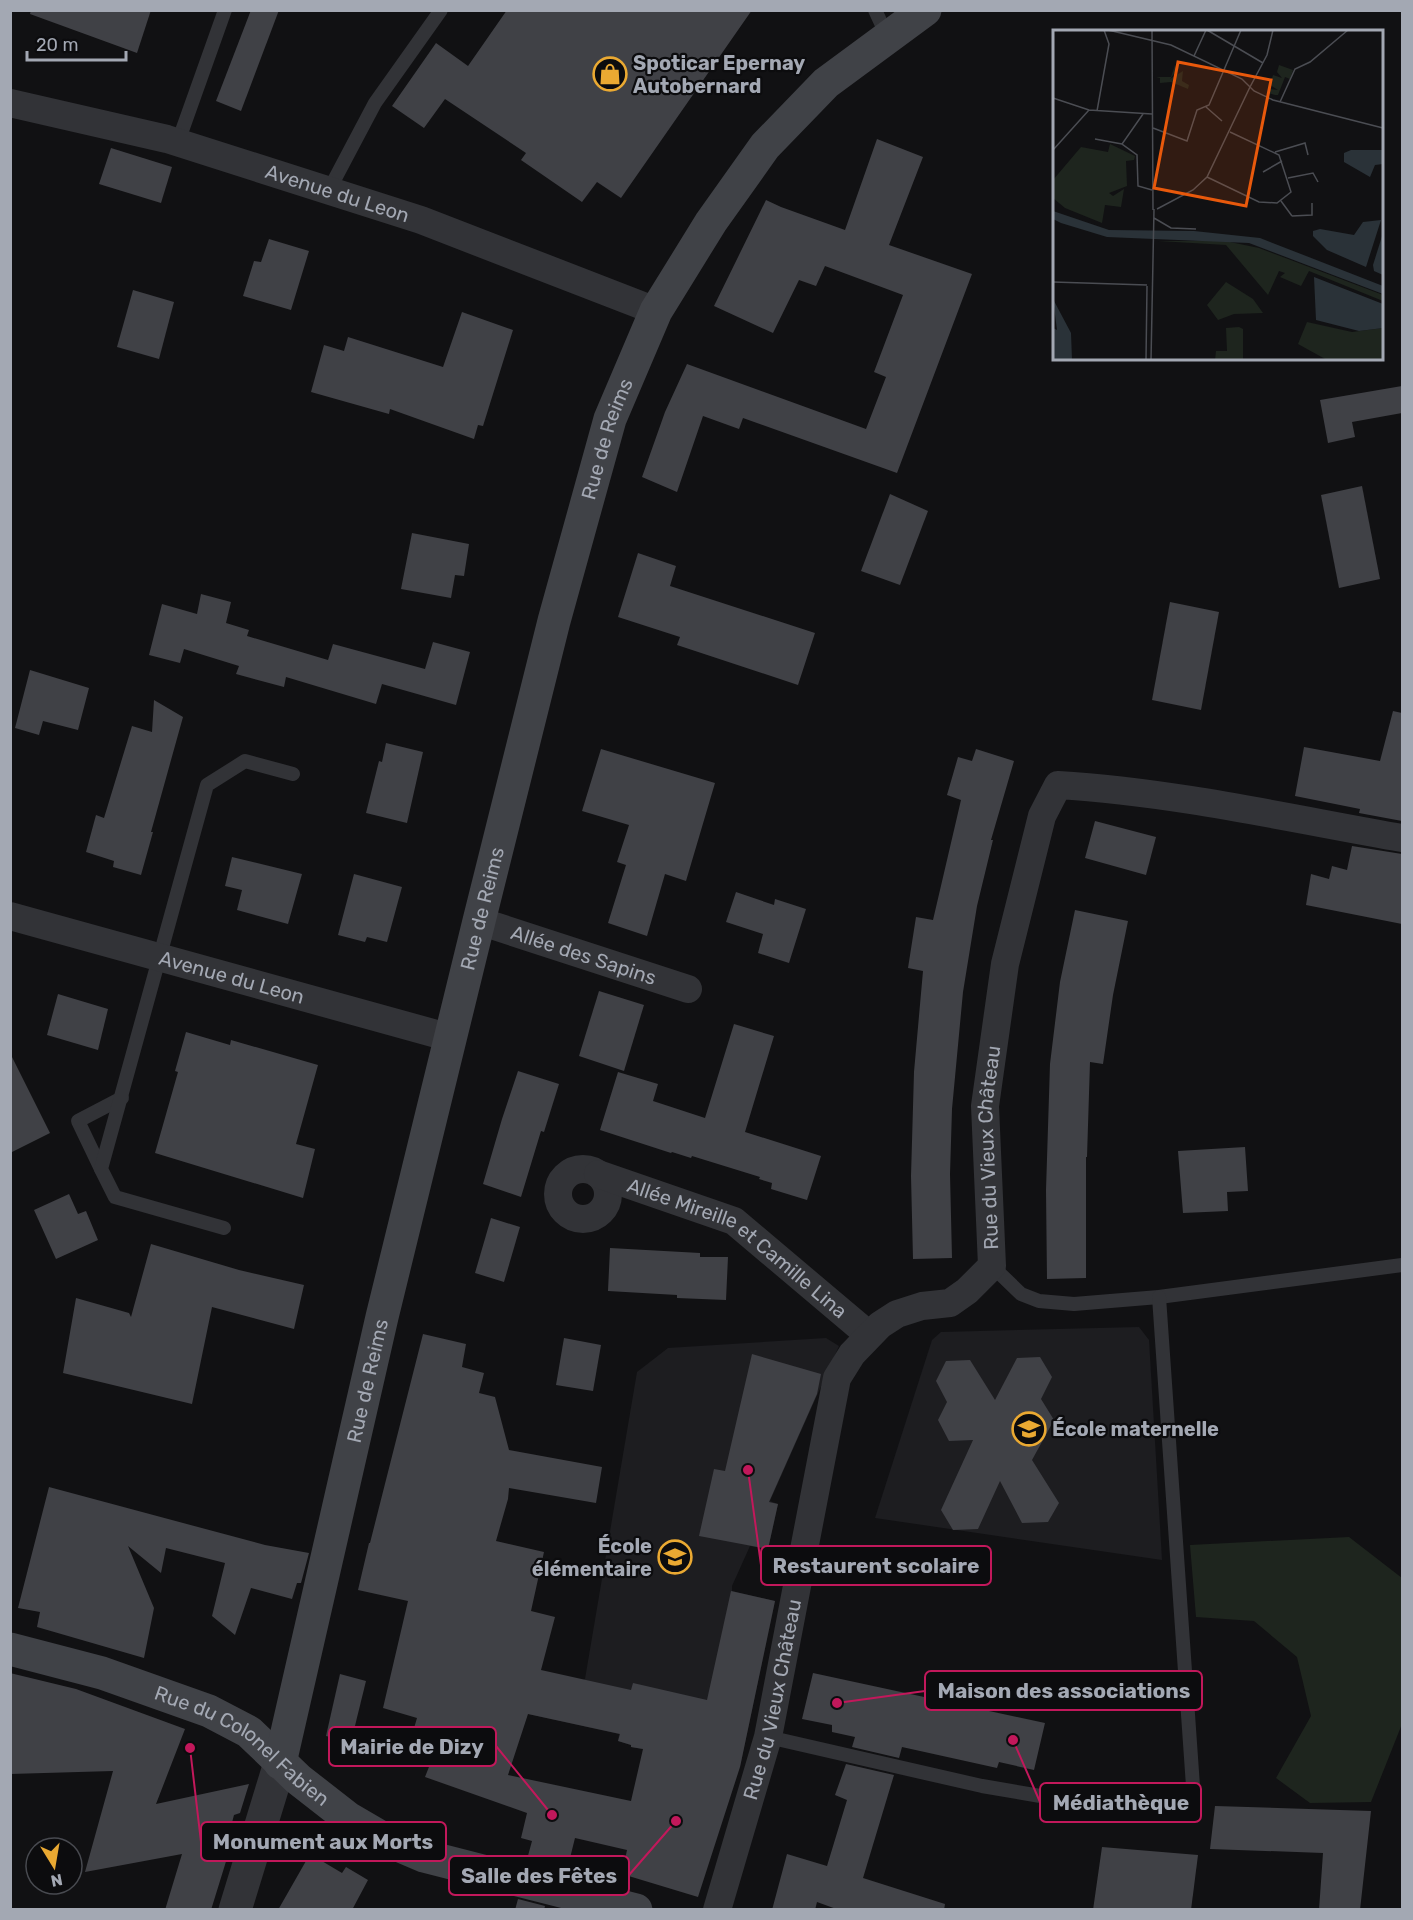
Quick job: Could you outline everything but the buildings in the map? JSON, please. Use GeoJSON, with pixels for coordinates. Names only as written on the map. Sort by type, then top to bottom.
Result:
{"type":"FeatureCollection","features":[{"type":"Feature","properties":{"kind":"main road","name":"Rue de Reims"},"geometry":{"type":"LineString","coordinates":[[280,1762],[382,1317],[479,921],[554,621],[610,419],[656,311],[711,222],[765,146],[881,24],[925,10]]}},
{"type":"Feature","properties":{"kind":"main road","name":"Rue du Colonel Fabien"},"geometry":{"type":"LineString","coordinates":[[10,1649],[102,1673],[209,1711],[249,1732],[321,1799],[348,1818],[384,1839],[424,1856],[636,1910]]}},
{"type":"Feature","properties":{"kind":"street","name":"Avenue du Leon"},"geometry":{"type":"LineString","coordinates":[[10,103],[178,142],[329,190],[421,220],[656,311]]}},
{"type":"Feature","properties":{"kind":"street","name":"Rue du Vieux Château"},"geometry":{"type":"LineString","coordinates":[[717,1910],[768,1737],[837,1378],[852,1354],[869,1335],[897,1314],[922,1306],[951,1303],[967,1291],[992,1266],[985,1106],[1005,964],[1042,816],[1058,785],[1098,787],[1190,800],[1402,838]]}},
{"type":"Feature","properties":{"kind":"street","name":"Avenue du Leon"},"geometry":{"type":"LineString","coordinates":[[10,916],[451,1038]]}},
{"type":"Feature","properties":{"kind":"street","name":"Allée des Sapins"},"geometry":{"type":"LineString","coordinates":[[479,921],[688,989]]}},
{"type":"Feature","properties":{"kind":"street","name":"Allée Mireille et Camille Lina"},"geometry":{"type":"LineString","coordinates":[[598,1174],[734,1221],[869,1335]]}},
{"type":"Feature","properties":{"kind":"street","name":"Rue de Reims"},"geometry":{"type":"LineString","coordinates":[[235,1910],[280,1762]]}},
{"type":"Feature","properties":{"kind":"lane"},"geometry":{"type":"LineString","coordinates":[[178,142],[225,10]]}},
{"type":"Feature","properties":{"kind":"lane"},"geometry":{"type":"LineString","coordinates":[[329,190],[375,103],[441,10]]}},
{"type":"Feature","properties":{"kind":"lane"},"geometry":{"type":"LineString","coordinates":[[101,1169],[207,785],[245,761],[293,774]]}},
{"type":"Feature","properties":{"kind":"lane"},"geometry":{"type":"LineString","coordinates":[[122,1098],[78,1120],[116,1197],[224,1227]]}},
{"type":"Feature","properties":{"kind":"lane"},"geometry":{"type":"LineString","coordinates":[[992,1266],[1021,1294],[1039,1301],[1074,1304],[1159,1297],[1402,1264]]}},
{"type":"Feature","properties":{"kind":"lane"},"geometry":{"type":"LineString","coordinates":[[768,1737],[982,1786],[1058,1799],[1195,1815],[1159,1297]]}},
{"type":"Feature","properties":{"kind":"shaded area","name":"École maternelle"},"geometry":{"type":"Polygon","coordinates":[[[1139,1327],[1149,1340],[1162,1560],[875,1518],[932,1340],[941,1332],[1139,1327]]]}},
{"type":"Feature","properties":{"kind":"shaded area","name":"École élémentaire"},"geometry":{"type":"Polygon","coordinates":[[[826,1338],[839,1346],[770,1501],[778,1504],[768,1549],[750,1546],[732,1586],[732,1591],[775,1601],[740,1767],[631,1747],[631,1745],[618,1741],[619,1734],[528,1714],[585,1679],[637,1372],[668,1348],[826,1338]]]}},
{"type":"Feature","properties":{"kind":"shaded area"},"geometry":{"type":"Polygon","coordinates":[[[1349,1537],[1402,1578],[1402,1724],[1371,1802],[1310,1803],[1276,1778],[1311,1716],[1297,1657],[1254,1621],[1196,1617],[1190,1545],[1349,1537]]]}},
{"type":"Feature","properties":{"kind":"place","name":"Spoticar Epernay Autobernard"},"geometry":{"type":"Point","coordinates":[610,74]}},
{"type":"Feature","properties":{"kind":"place","name":"École maternelle"},"geometry":{"type":"Point","coordinates":[1029,1429]}},
{"type":"Feature","properties":{"kind":"place","name":"Restaurent scolaire"},"geometry":{"type":"Point","coordinates":[748,1470]}},
{"type":"Feature","properties":{"kind":"place","name":"École élémentaire"},"geometry":{"type":"Point","coordinates":[675,1557]}},
{"type":"Feature","properties":{"kind":"place","name":"Maison des associations"},"geometry":{"type":"Point","coordinates":[837,1703]}},
{"type":"Feature","properties":{"kind":"place","name":"Médiathèque"},"geometry":{"type":"Point","coordinates":[1013,1740]}},
{"type":"Feature","properties":{"kind":"place","name":"Monument aux Morts"},"geometry":{"type":"Point","coordinates":[190,1748]}},
{"type":"Feature","properties":{"kind":"place","name":"Mairie de Dizy"},"geometry":{"type":"Point","coordinates":[552,1815]}},
{"type":"Feature","properties":{"kind":"place","name":"Salle des Fêtes"},"geometry":{"type":"Point","coordinates":[676,1821]}}]}
